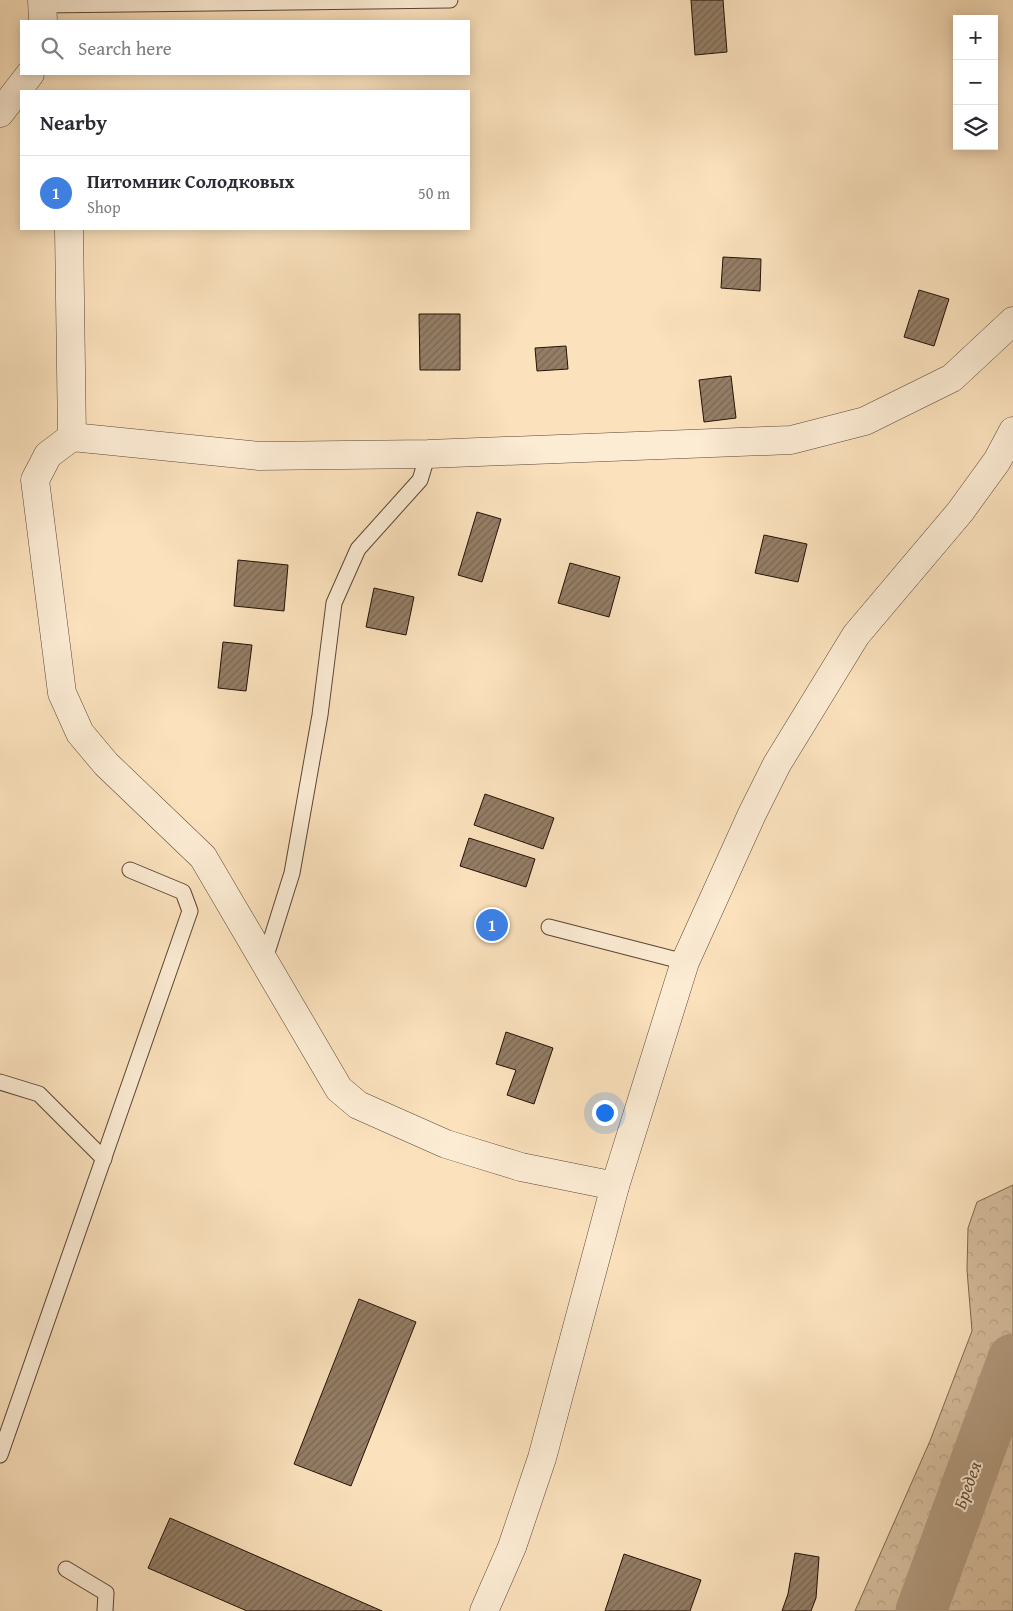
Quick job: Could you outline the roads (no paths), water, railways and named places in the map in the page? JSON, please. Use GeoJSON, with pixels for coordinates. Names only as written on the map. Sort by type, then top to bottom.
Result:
{"type":"FeatureCollection","features":[{"type":"Feature","properties":{"kind":"street"},"geometry":{"type":"LineString","coordinates":[[24,90],[34,81]]}},
{"type":"Feature","properties":{"kind":"street"},"geometry":{"type":"LineString","coordinates":[[0,113],[20,94]]}},
{"type":"Feature","properties":{"kind":"street"},"geometry":{"type":"LineString","coordinates":[[68,230],[72,437]]}},
{"type":"Feature","properties":{"kind":"street"},"geometry":{"type":"LineString","coordinates":[[615,1186],[521,1167],[455,1147],[358,1105],[339,1089],[203,857],[80,733],[62,693],[35,480],[48,455],[72,437],[259,456],[428,454],[791,440],[866,421],[952,378],[1013,321]]}},
{"type":"Feature","properties":{"kind":"street"},"geometry":{"type":"LineString","coordinates":[[484,1611],[512,1546],[542,1458],[615,1186],[685,962],[752,814],[778,764],[856,635],[960,512],[997,461],[1013,430]]}},
{"type":"Feature","properties":{"kind":"lane"},"geometry":{"type":"LineString","coordinates":[[43,9],[450,0]]}},
{"type":"Feature","properties":{"kind":"lane"},"geometry":{"type":"LineString","coordinates":[[265,960],[292,873],[320,715],[334,603],[358,549],[420,480],[428,454]]}},
{"type":"Feature","properties":{"kind":"lane"},"geometry":{"type":"LineString","coordinates":[[0,1455],[190,911],[183,892],[130,870]]}},
{"type":"Feature","properties":{"kind":"lane"},"geometry":{"type":"LineString","coordinates":[[549,927],[685,962]]}},
{"type":"Feature","properties":{"kind":"lane"},"geometry":{"type":"LineString","coordinates":[[0,1082],[38,1094],[104,1159]]}},
{"type":"Feature","properties":{"kind":"lane"},"geometry":{"type":"LineString","coordinates":[[66,1569],[106,1593],[106,1611]]}},
{"type":"Feature","properties":{"kind":"waterway","name":"Бредея"},"geometry":{"type":"LineString","coordinates":[[921,1611],[1013,1359]]}},
{"type":"Feature","properties":{"kind":"place","name":"Питомник Солодковых"},"geometry":{"type":"Point","coordinates":[492,925]}}]}
